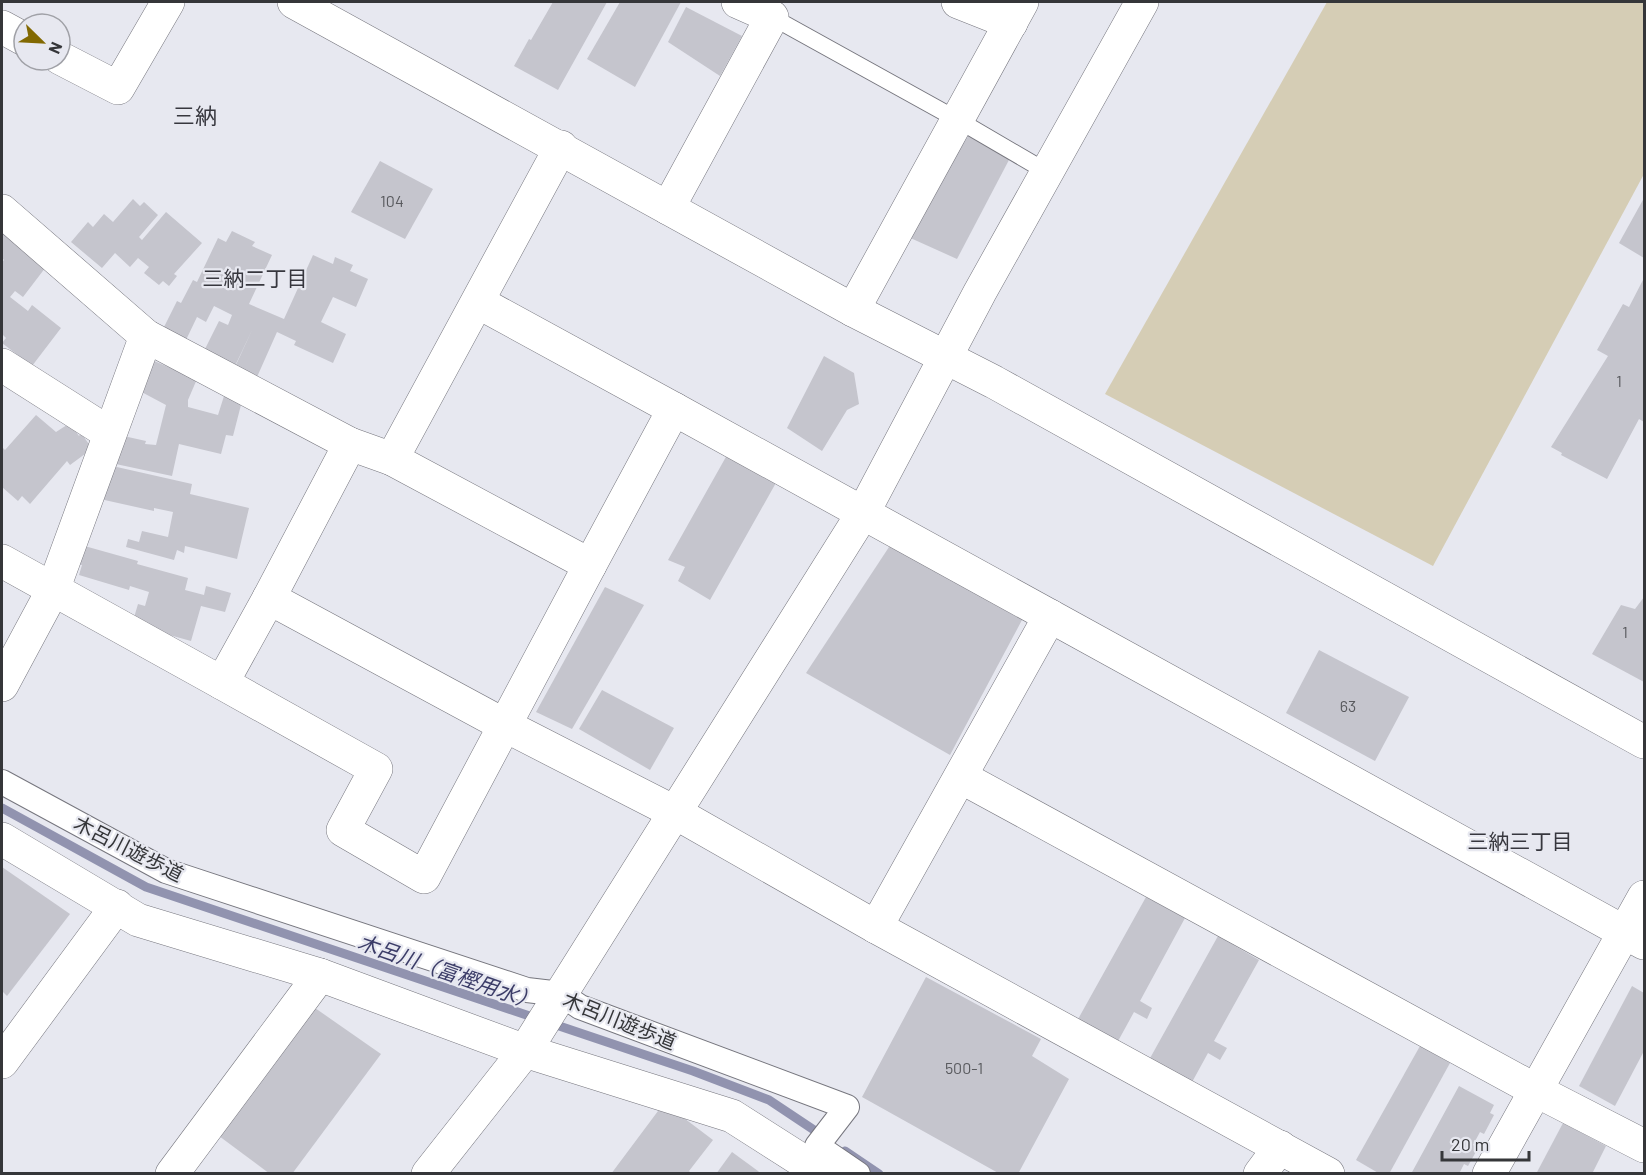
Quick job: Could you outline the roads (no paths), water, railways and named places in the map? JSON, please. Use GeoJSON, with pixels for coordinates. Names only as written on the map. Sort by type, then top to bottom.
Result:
{"type":"FeatureCollection","features":[{"type":"Feature","properties":{"kind":"street"},"geometry":{"type":"LineString","coordinates":[[72,64],[118,88],[168,2]]}},
{"type":"Feature","properties":{"kind":"street"},"geometry":{"type":"LineString","coordinates":[[668,208],[772,17],[738,2]]}},
{"type":"Feature","properties":{"kind":"street"},"geometry":{"type":"LineString","coordinates":[[853,309],[1017,12],[958,2]]}},
{"type":"Feature","properties":{"kind":"street"},"geometry":{"type":"LineString","coordinates":[[428,1173],[545,1019],[863,513],[945,357],[1142,2]]}},
{"type":"Feature","properties":{"kind":"street"},"geometry":{"type":"LineString","coordinates":[[316,6],[668,208],[945,357],[1644,742]]}},
{"type":"Feature","properties":{"kind":"street"},"geometry":{"type":"LineString","coordinates":[[392,459],[561,147]]}},
{"type":"Feature","properties":{"kind":"street"},"geometry":{"type":"LineString","coordinates":[[2,211],[146,336],[350,444],[392,459],[590,565]]}},
{"type":"Feature","properties":{"kind":"street"},"geometry":{"type":"LineString","coordinates":[[478,302],[1635,938]]}},
{"type":"Feature","properties":{"kind":"street"},"geometry":{"type":"LineString","coordinates":[[2,684],[52,590],[146,336]]}},
{"type":"Feature","properties":{"kind":"street"},"geometry":{"type":"LineString","coordinates":[[2,365],[109,433]]}},
{"type":"Feature","properties":{"kind":"street"},"geometry":{"type":"LineString","coordinates":[[2,561],[376,769],[343,830],[424,878],[674,409]]}},
{"type":"Feature","properties":{"kind":"street"},"geometry":{"type":"LineString","coordinates":[[222,683],[350,444]]}},
{"type":"Feature","properties":{"kind":"street"},"geometry":{"type":"LineString","coordinates":[[269,598],[506,726],[674,812],[876,927],[1328,1173]]}},
{"type":"Feature","properties":{"kind":"street"},"geometry":{"type":"LineString","coordinates":[[876,927],[1050,616]]}},
{"type":"Feature","properties":{"kind":"street"},"geometry":{"type":"LineString","coordinates":[[961,777],[1537,1091],[1644,1146]]}},
{"type":"Feature","properties":{"kind":"street","name":"木呂川遊歩道"},"geometry":{"type":"LineString","coordinates":[[2,782],[166,871],[527,990],[545,1019],[580,1007],[847,1107],[839,1118],[822,1158]]}},
{"type":"Feature","properties":{"kind":"street"},"geometry":{"type":"LineString","coordinates":[[2,839],[138,920],[320,975],[545,1019],[732,1116],[822,1158]]}},
{"type":"Feature","properties":{"kind":"street"},"geometry":{"type":"LineString","coordinates":[[1489,1173],[1537,1091],[1635,938],[1644,897]]}},
{"type":"Feature","properties":{"kind":"street"},"geometry":{"type":"LineString","coordinates":[[2,1062],[117,906]]}},
{"type":"Feature","properties":{"kind":"street"},"geometry":{"type":"LineString","coordinates":[[172,1173],[320,975]]}},
{"type":"Feature","properties":{"kind":"street"},"geometry":{"type":"LineString","coordinates":[[822,1158],[817,1146],[858,1173]]}},
{"type":"Feature","properties":{"kind":"street"},"geometry":{"type":"LineString","coordinates":[[1260,1173],[1280,1147]]}},
{"type":"Feature","properties":{"kind":"lane"},"geometry":{"type":"LineString","coordinates":[[772,17],[1047,172]]}},
{"type":"Feature","properties":{"kind":"waterway","name":"木呂川（富樫用水）"},"geometry":{"type":"LineString","coordinates":[[2,808],[146,887],[693,1071],[769,1100],[823,1136]]}},
{"type":"Feature","properties":{"kind":"waterway","name":"木呂川（富樫用水）"},"geometry":{"type":"LineString","coordinates":[[845,1151],[879,1174]]}},
{"type":"Feature","properties":{"kind":"district","name":"三納"},"geometry":{"type":"Point","coordinates":[195,115]}},
{"type":"Feature","properties":{"kind":"district","name":"三納二丁目"},"geometry":{"type":"Point","coordinates":[255,277]}},
{"type":"Feature","properties":{"kind":"district","name":"三納三丁目"},"geometry":{"type":"Point","coordinates":[1520,840]}}]}
